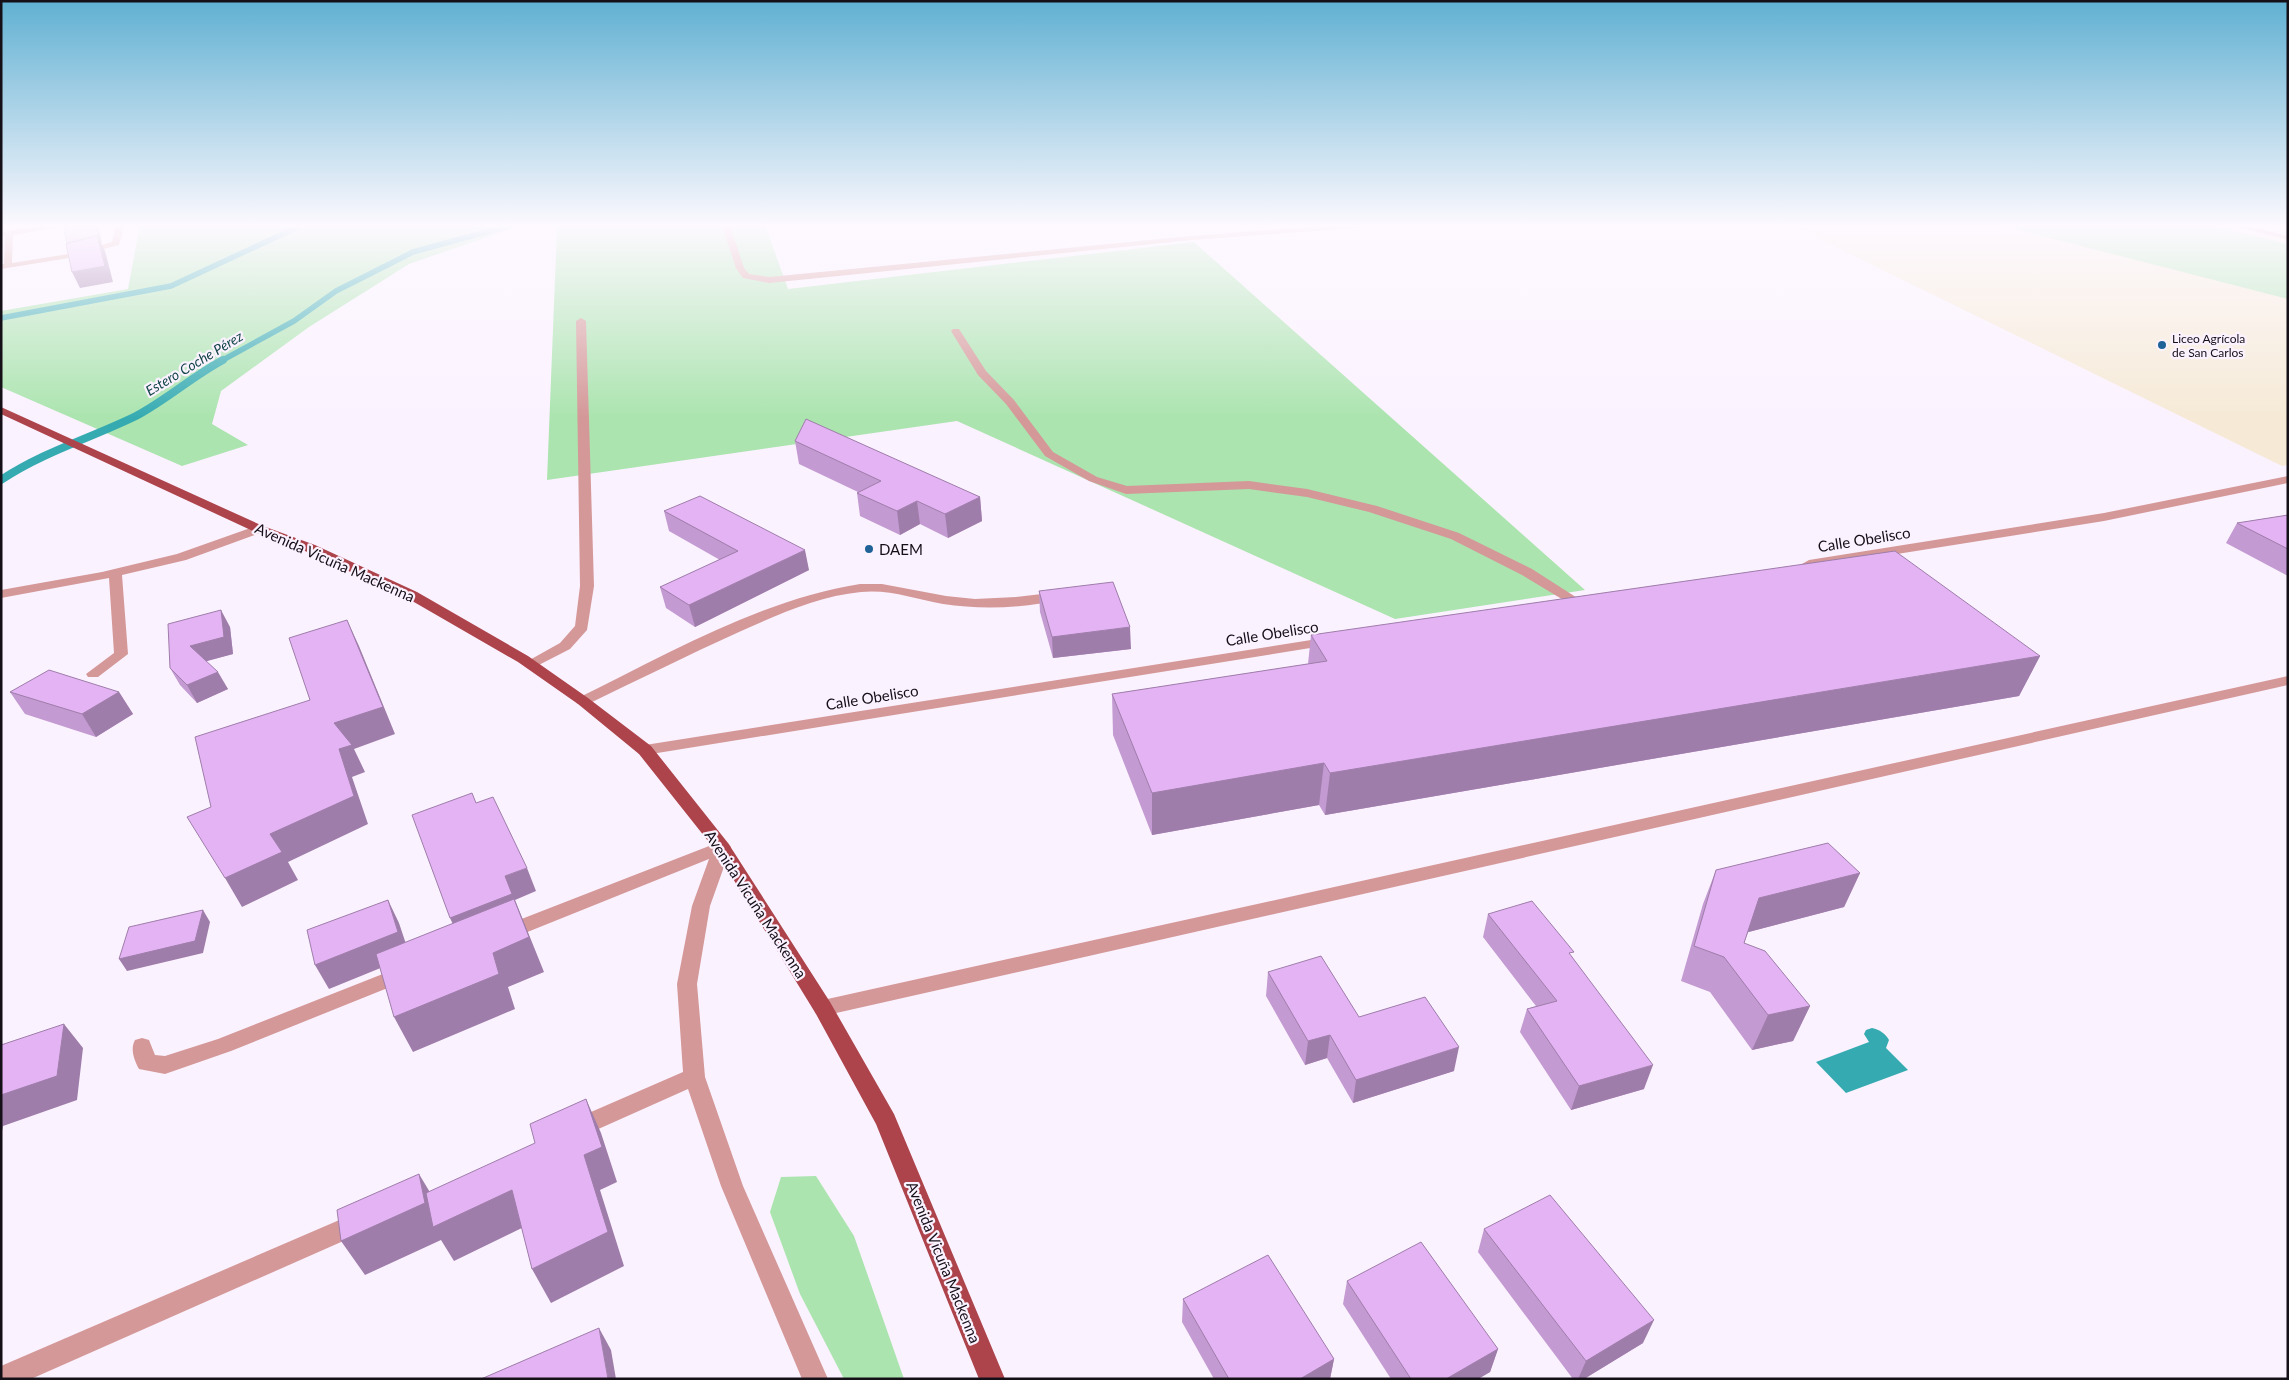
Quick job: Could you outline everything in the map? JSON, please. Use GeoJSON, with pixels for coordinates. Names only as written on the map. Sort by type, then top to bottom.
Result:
{"type":"FeatureCollection","features":[{"type":"Feature","properties":{"kind":"main road","name":"Avenida Vicuña Mackenna"},"geometry":{"type":"LineString","coordinates":[[1,410],[259,529],[310,548],[412,594],[463,622],[531,665],[583,701],[645,750],[722,847],[823,1008],[886,1121],[992,1379]]}},
{"type":"Feature","properties":{"kind":"street"},"geometry":{"type":"LineString","coordinates":[[531,665],[565,646],[582,627],[587,586],[581,322]]}},
{"type":"Feature","properties":{"kind":"street"},"geometry":{"type":"LineString","coordinates":[[956,331],[982,373],[1010,402],[1049,454],[1093,479],[1126,490],[1249,485],[1307,493],[1373,509],[1455,536],[1580,601],[1556,604]]}},
{"type":"Feature","properties":{"kind":"street","name":"Calle Obelisco"},"geometry":{"type":"LineString","coordinates":[[1791,567],[2104,517],[2288,479]]}},
{"type":"Feature","properties":{"kind":"street"},"geometry":{"type":"LineString","coordinates":[[1,594],[115,573],[181,557],[259,529]]}},
{"type":"Feature","properties":{"kind":"street"},"geometry":{"type":"LineString","coordinates":[[93,674],[121,654],[115,573]]}},
{"type":"Feature","properties":{"kind":"street"},"geometry":{"type":"LineString","coordinates":[[583,701],[702,643],[776,610],[808,599],[860,588],[900,589],[943,600],[986,605],[1073,594]]}},
{"type":"Feature","properties":{"kind":"street","name":"Calle Obelisco"},"geometry":{"type":"LineString","coordinates":[[645,750],[1340,639]]}},
{"type":"Feature","properties":{"kind":"street"},"geometry":{"type":"LineString","coordinates":[[823,1008],[2288,680]]}},
{"type":"Feature","properties":{"kind":"street"},"geometry":{"type":"LineString","coordinates":[[492,939],[722,847]]}},
{"type":"Feature","properties":{"kind":"street"},"geometry":{"type":"LineString","coordinates":[[722,847],[701,906],[687,984],[694,1077],[732,1186],[815,1379]]}},
{"type":"Feature","properties":{"kind":"street"},"geometry":{"type":"LineString","coordinates":[[142,1046],[146,1063],[165,1065],[224,1045],[418,968]]}},
{"type":"Feature","properties":{"kind":"street"},"geometry":{"type":"LineString","coordinates":[[558,1137],[694,1077]]}},
{"type":"Feature","properties":{"kind":"street"},"geometry":{"type":"LineString","coordinates":[[2,1379],[375,1216]]}},
{"type":"Feature","properties":{"kind":"shaded area"},"geometry":{"type":"Polygon","coordinates":[[[1922,289],[2288,289],[2288,465],[2282,466],[1922,289]]]}},
{"type":"Feature","properties":{"kind":"green space"},"geometry":{"type":"Polygon","coordinates":[[[126,289],[369,289],[309,327],[221,391],[212,424],[248,445],[182,466],[1,387],[1,311],[126,289]]]}},
{"type":"Feature","properties":{"kind":"green space"},"geometry":{"type":"Polygon","coordinates":[[[555,289],[1247,289],[1585,590],[1395,619],[957,421],[547,480],[555,289]]]}},
{"type":"Feature","properties":{"kind":"green space"},"geometry":{"type":"Polygon","coordinates":[[[2251,289],[2288,289],[2288,299],[2251,289]]]}},
{"type":"Feature","properties":{"kind":"green space"},"geometry":{"type":"Polygon","coordinates":[[[816,1176],[854,1236],[904,1379],[844,1379],[800,1294],[770,1212],[781,1177],[816,1176]]]}},
{"type":"Feature","properties":{"kind":"water"},"geometry":{"type":"Polygon","coordinates":[[[1872,1028],[1886,1035],[1889,1040],[1886,1048],[1908,1070],[1846,1093],[1816,1062],[1869,1042],[1864,1034],[1866,1030],[1872,1028]]]}},
{"type":"Feature","properties":{"kind":"building"},"geometry":{"type":"Polygon","coordinates":[[[806,419],[980,497],[945,514],[917,501],[897,511],[857,493],[881,481],[795,441],[806,419]]]}},
{"type":"Feature","properties":{"kind":"building"},"geometry":{"type":"Polygon","coordinates":[[[700,496],[805,550],[689,605],[660,587],[738,551],[664,511],[700,496]]]}},
{"type":"Feature","properties":{"kind":"building"},"geometry":{"type":"Polygon","coordinates":[[[2288,515],[2288,549],[2237,523],[2288,515]]]}},
{"type":"Feature","properties":{"kind":"building"},"geometry":{"type":"Polygon","coordinates":[[[1895,551],[2040,656],[1330,773],[1324,763],[1152,793],[1112,694],[1327,661],[1311,635],[1895,551]]]}},
{"type":"Feature","properties":{"kind":"building"},"geometry":{"type":"Polygon","coordinates":[[[1113,582],[1130,627],[1052,637],[1039,591],[1113,582]]]}},
{"type":"Feature","properties":{"kind":"building"},"geometry":{"type":"Polygon","coordinates":[[[221,610],[224,637],[190,646],[218,672],[187,685],[170,668],[168,624],[221,610]]]}},
{"type":"Feature","properties":{"kind":"building"},"geometry":{"type":"Polygon","coordinates":[[[347,620],[383,707],[334,723],[352,745],[339,749],[354,796],[270,834],[282,852],[225,878],[187,817],[211,807],[195,737],[310,700],[289,638],[347,620]]]}},
{"type":"Feature","properties":{"kind":"building"},"geometry":{"type":"Polygon","coordinates":[[[49,670],[119,692],[82,714],[10,692],[49,670]]]}},
{"type":"Feature","properties":{"kind":"building"},"geometry":{"type":"Polygon","coordinates":[[[472,793],[476,803],[493,797],[527,868],[505,876],[512,894],[450,918],[412,815],[472,793]]]}},
{"type":"Feature","properties":{"kind":"building"},"geometry":{"type":"Polygon","coordinates":[[[1828,843],[1860,873],[1759,898],[1744,943],[1765,951],[1810,1006],[1768,1015],[1724,957],[1694,946],[1716,870],[1828,843]]]}},
{"type":"Feature","properties":{"kind":"building"},"geometry":{"type":"Polygon","coordinates":[[[514,899],[529,937],[493,953],[499,974],[394,1017],[376,954],[514,899]]]}},
{"type":"Feature","properties":{"kind":"building"},"geometry":{"type":"Polygon","coordinates":[[[388,900],[398,932],[315,965],[307,930],[388,900]]]}},
{"type":"Feature","properties":{"kind":"building"},"geometry":{"type":"Polygon","coordinates":[[[1532,901],[1574,952],[1569,953],[1653,1065],[1579,1086],[1527,1009],[1557,1001],[1488,914],[1532,901]]]}},
{"type":"Feature","properties":{"kind":"building"},"geometry":{"type":"Polygon","coordinates":[[[203,910],[195,941],[119,959],[129,927],[203,910]]]}},
{"type":"Feature","properties":{"kind":"building"},"geometry":{"type":"Polygon","coordinates":[[[1321,956],[1359,1017],[1425,997],[1459,1047],[1356,1080],[1330,1035],[1308,1041],[1268,972],[1321,956]]]}},
{"type":"Feature","properties":{"kind":"building"},"geometry":{"type":"Polygon","coordinates":[[[64,1024],[57,1076],[1,1095],[1,1045],[64,1024]]]}},
{"type":"Feature","properties":{"kind":"building"},"geometry":{"type":"Polygon","coordinates":[[[586,1099],[602,1147],[584,1155],[608,1232],[532,1269],[512,1190],[433,1227],[426,1193],[535,1143],[530,1124],[586,1099]]]}},
{"type":"Feature","properties":{"kind":"building"},"geometry":{"type":"Polygon","coordinates":[[[419,1174],[425,1203],[341,1241],[337,1210],[419,1174]]]}},
{"type":"Feature","properties":{"kind":"building"},"geometry":{"type":"Polygon","coordinates":[[[1550,1195],[1654,1320],[1586,1361],[1484,1229],[1550,1195]]]}},
{"type":"Feature","properties":{"kind":"building"},"geometry":{"type":"Polygon","coordinates":[[[1421,1242],[1498,1349],[1446,1379],[1411,1379],[1347,1281],[1421,1242]]]}},
{"type":"Feature","properties":{"kind":"building"},"geometry":{"type":"Polygon","coordinates":[[[1268,1255],[1334,1359],[1300,1379],[1229,1379],[1183,1299],[1268,1255]]]}},
{"type":"Feature","properties":{"kind":"building"},"geometry":{"type":"Polygon","coordinates":[[[599,1328],[608,1379],[481,1379],[599,1328]]]}},
{"type":"Feature","properties":{"kind":"waterway"},"geometry":{"type":"LineString","coordinates":[[1,318],[153,289]]}},
{"type":"Feature","properties":{"kind":"waterway","name":"Estero Coche Pérez"},"geometry":{"type":"LineString","coordinates":[[221,361],[294,321],[339,289]]}},
{"type":"Feature","properties":{"kind":"waterway","name":"Estero Coche Pérez"},"geometry":{"type":"LineString","coordinates":[[1,480],[33,461],[136,416],[223,360]]}},
{"type":"Feature","properties":{"kind":"place","name":"Liceo Agrícola de San Carlos"},"geometry":{"type":"Point","coordinates":[2162,345]}},
{"type":"Feature","properties":{"kind":"place","name":"DAEM"},"geometry":{"type":"Point","coordinates":[869,549]}}]}
